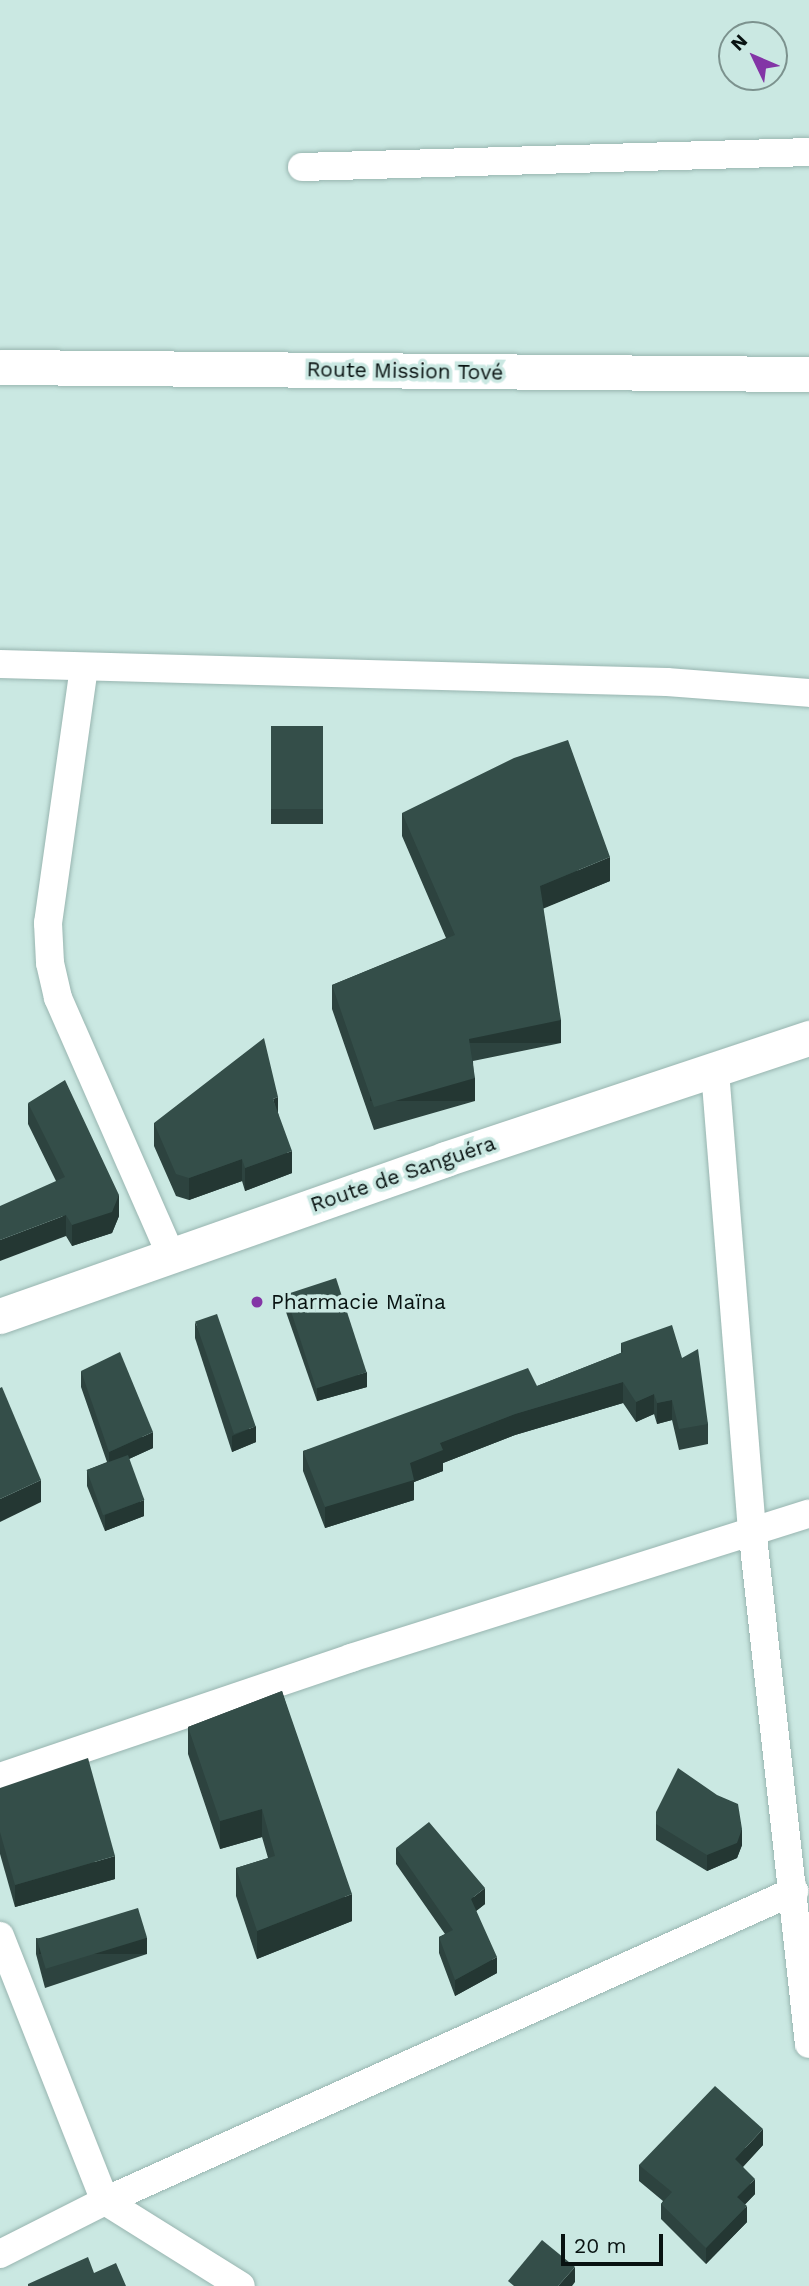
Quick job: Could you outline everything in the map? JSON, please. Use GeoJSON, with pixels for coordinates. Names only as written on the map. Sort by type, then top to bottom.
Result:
{"type":"FeatureCollection","features":[{"type":"Feature","properties":{"kind":"street"},"geometry":{"type":"LineString","coordinates":[[302,167],[809,152]]}},
{"type":"Feature","properties":{"kind":"street","name":"Route Mission Tové"},"geometry":{"type":"LineString","coordinates":[[0,367],[809,374]]}},
{"type":"Feature","properties":{"kind":"street"},"geometry":{"type":"LineString","coordinates":[[0,664],[667,682],[809,693]]}},
{"type":"Feature","properties":{"kind":"street"},"geometry":{"type":"LineString","coordinates":[[84,667],[48,923],[50,963],[58,998],[171,1255]]}},
{"type":"Feature","properties":{"kind":"street","name":"Route de Sanguéra"},"geometry":{"type":"LineString","coordinates":[[0,1317],[445,1158],[809,1038]]}},
{"type":"Feature","properties":{"kind":"street"},"geometry":{"type":"LineString","coordinates":[[715,1071],[752,1528],[809,2044]]}},
{"type":"Feature","properties":{"kind":"street"},"geometry":{"type":"LineString","coordinates":[[0,1777],[752,1528],[809,1514]]}},
{"type":"Feature","properties":{"kind":"street"},"geometry":{"type":"LineString","coordinates":[[0,2254],[105,2200],[794,1891]]}},
{"type":"Feature","properties":{"kind":"street"},"geometry":{"type":"LineString","coordinates":[[0,1936],[105,2200],[241,2286]]}},
{"type":"Feature","properties":{"kind":"building"},"geometry":{"type":"Polygon","coordinates":[[[271,726],[323,726],[323,809],[271,809],[271,726]]]}},
{"type":"Feature","properties":{"kind":"building"},"geometry":{"type":"Polygon","coordinates":[[[568,740],[610,857],[540,886],[561,1020],[469,1039],[475,1078],[374,1107],[332,985],[455,935],[402,813],[514,758],[568,740]]]}},
{"type":"Feature","properties":{"kind":"building"},"geometry":{"type":"Polygon","coordinates":[[[264,1038],[278,1097],[273,1099],[292,1151],[245,1168],[242,1159],[189,1178],[176,1174],[154,1123],[264,1038]]]}},
{"type":"Feature","properties":{"kind":"building"},"geometry":{"type":"Polygon","coordinates":[[[65,1080],[119,1195],[112,1212],[72,1225],[66,1215],[0,1240],[0,1206],[65,1177],[28,1103],[65,1080]]]}},
{"type":"Feature","properties":{"kind":"building"},"geometry":{"type":"Polygon","coordinates":[[[336,1278],[367,1372],[316,1389],[286,1294],[336,1278]]]}},
{"type":"Feature","properties":{"kind":"building"},"geometry":{"type":"Polygon","coordinates":[[[217,1314],[256,1427],[234,1434],[195,1321],[217,1314]]]}},
{"type":"Feature","properties":{"kind":"building"},"geometry":{"type":"Polygon","coordinates":[[[672,1325],[682,1358],[698,1349],[708,1424],[679,1429],[672,1400],[657,1403],[654,1394],[636,1402],[623,1382],[515,1414],[440,1443],[443,1450],[410,1463],[414,1480],[325,1507],[303,1451],[528,1368],[537,1386],[623,1352],[621,1343],[672,1325]]]}},
{"type":"Feature","properties":{"kind":"building"},"geometry":{"type":"Polygon","coordinates":[[[120,1352],[153,1432],[109,1452],[81,1371],[120,1352]]]}},
{"type":"Feature","properties":{"kind":"building"},"geometry":{"type":"Polygon","coordinates":[[[2,1387],[41,1480],[0,1499],[0,1388],[2,1387]]]}},
{"type":"Feature","properties":{"kind":"building"},"geometry":{"type":"Polygon","coordinates":[[[128,1455],[144,1500],[103,1515],[87,1470],[128,1455]]]}},
{"type":"Feature","properties":{"kind":"building"},"geometry":{"type":"Polygon","coordinates":[[[282,1691],[352,1894],[257,1931],[236,1868],[275,1856],[262,1809],[220,1821],[188,1727],[282,1691]]]}},
{"type":"Feature","properties":{"kind":"building"},"geometry":{"type":"Polygon","coordinates":[[[88,1758],[115,1856],[15,1885],[0,1832],[0,1788],[88,1758]]]}},
{"type":"Feature","properties":{"kind":"building"},"geometry":{"type":"Polygon","coordinates":[[[678,1768],[717,1795],[738,1804],[742,1829],[737,1843],[707,1855],[656,1824],[656,1812],[678,1768]]]}},
{"type":"Feature","properties":{"kind":"building"},"geometry":{"type":"Polygon","coordinates":[[[429,1822],[485,1888],[471,1899],[497,1957],[455,1980],[439,1937],[453,1930],[396,1848],[429,1822]]]}},
{"type":"Feature","properties":{"kind":"building"},"geometry":{"type":"Polygon","coordinates":[[[138,1908],[147,1938],[46,1969],[37,1939],[138,1908]]]}},
{"type":"Feature","properties":{"kind":"building"},"geometry":{"type":"Polygon","coordinates":[[[715,2086],[763,2129],[735,2159],[755,2179],[737,2197],[747,2206],[706,2248],[661,2204],[672,2192],[639,2165],[715,2086]]]}},
{"type":"Feature","properties":{"kind":"building"},"geometry":{"type":"Polygon","coordinates":[[[542,2240],[575,2267],[558,2286],[514,2286],[508,2281],[542,2240]]]}},
{"type":"Feature","properties":{"kind":"building"},"geometry":{"type":"Polygon","coordinates":[[[88,2257],[94,2273],[116,2263],[126,2286],[28,2286],[28,2284],[88,2257]]]}},
{"type":"Feature","properties":{"kind":"place","name":"Pharmacie Maïna"},"geometry":{"type":"Point","coordinates":[257,1302]}}]}
